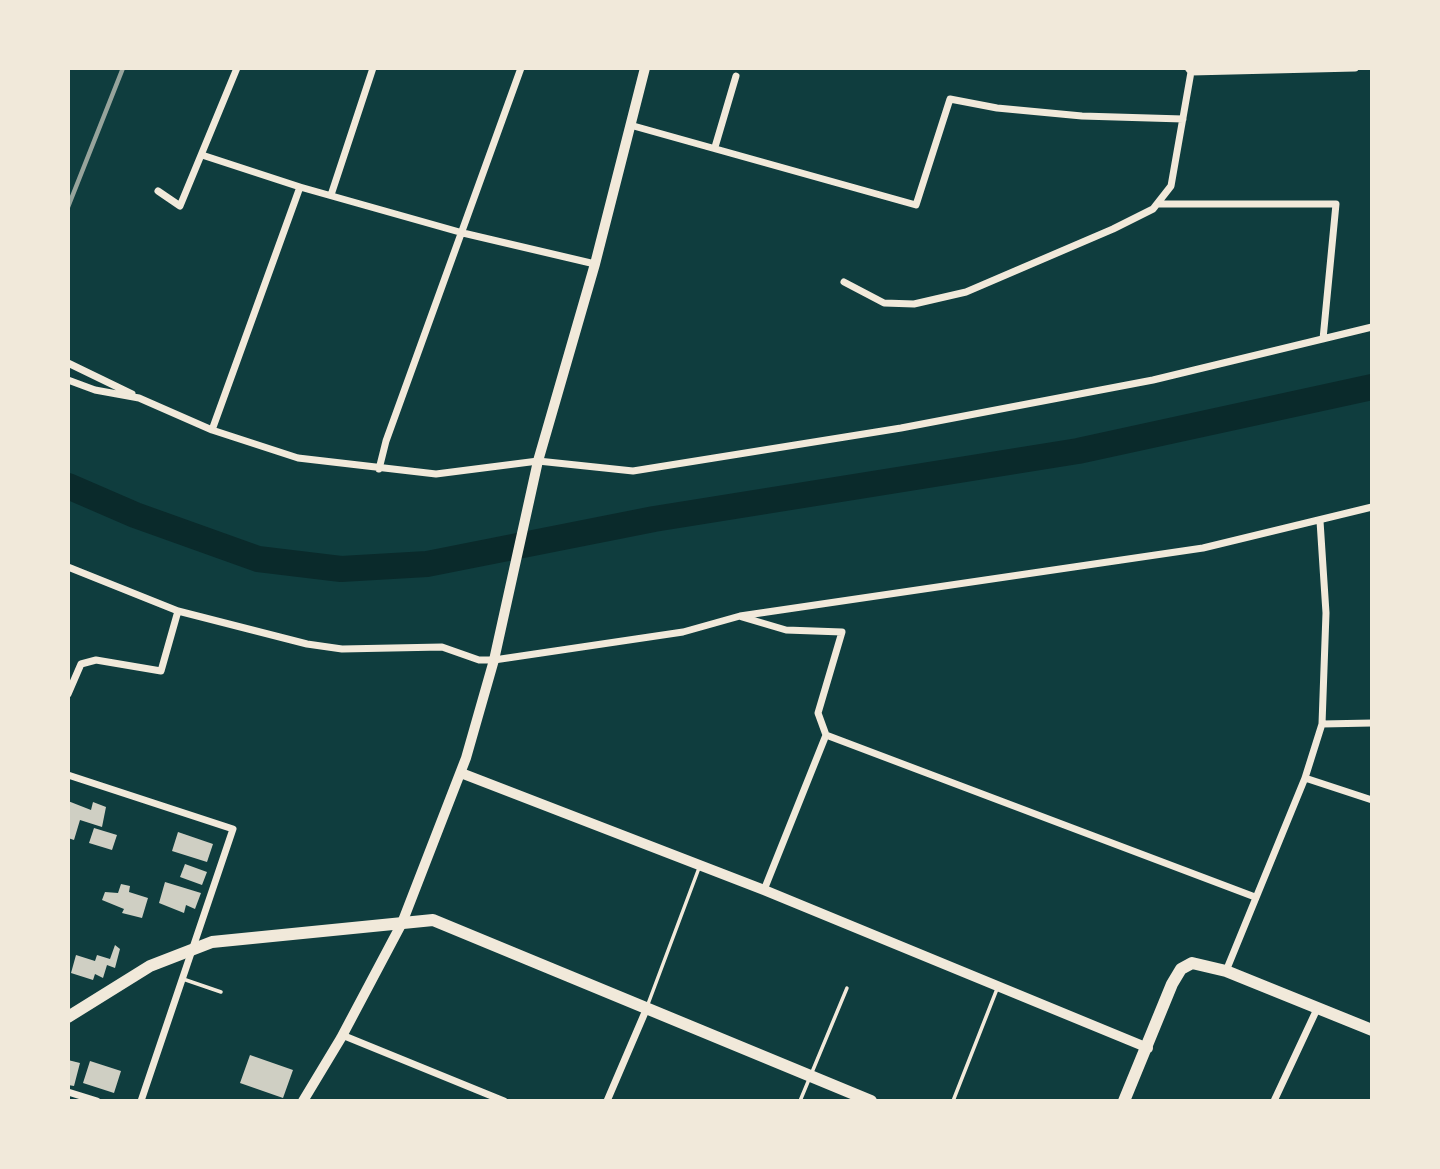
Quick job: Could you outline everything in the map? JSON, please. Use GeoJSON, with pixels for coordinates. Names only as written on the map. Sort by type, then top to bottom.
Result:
{"type":"FeatureCollection","features":[{"type":"Feature","properties":{"kind":"highway"},"geometry":{"type":"LineString","coordinates":[[68,1017],[150,966],[212,942],[433,920],[870,1101]]}},
{"type":"Feature","properties":{"kind":"highway"},"geometry":{"type":"LineString","coordinates":[[1124,1101],[1172,984],[1181,969],[1192,963],[1226,971],[1372,1030]]}},
{"type":"Feature","properties":{"kind":"main road"},"geometry":{"type":"LineString","coordinates":[[303,1101],[402,923],[461,773],[495,656],[538,461],[595,264],[645,68]]}},
{"type":"Feature","properties":{"kind":"street"},"geometry":{"type":"LineString","coordinates":[[158,191],[180,206],[237,68]]}},
{"type":"Feature","properties":{"kind":"street"},"geometry":{"type":"LineString","coordinates":[[331,195],[373,68]]}},
{"type":"Feature","properties":{"kind":"street"},"geometry":{"type":"LineString","coordinates":[[379,469],[386,441],[521,68]]}},
{"type":"Feature","properties":{"kind":"street"},"geometry":{"type":"LineString","coordinates":[[844,282],[884,303],[915,304],[965,292],[1113,229],[1157,204],[1171,186],[1189,70],[1355,68]]}},
{"type":"Feature","properties":{"kind":"street"},"geometry":{"type":"LineString","coordinates":[[715,147],[736,76]]}},
{"type":"Feature","properties":{"kind":"street"},"geometry":{"type":"LineString","coordinates":[[630,125],[916,205],[950,99],[997,108],[1083,116],[1183,119]]}},
{"type":"Feature","properties":{"kind":"street"},"geometry":{"type":"LineString","coordinates":[[202,155],[300,187],[463,233],[595,264]]}},
{"type":"Feature","properties":{"kind":"street"},"geometry":{"type":"LineString","coordinates":[[212,430],[300,187]]}},
{"type":"Feature","properties":{"kind":"street"},"geometry":{"type":"LineString","coordinates":[[1157,204],[1336,204],[1322,339]]}},
{"type":"Feature","properties":{"kind":"street"},"geometry":{"type":"LineString","coordinates":[[68,363],[212,430],[298,458],[436,474],[538,461],[633,471],[914,426],[1153,380],[1372,327]]}},
{"type":"Feature","properties":{"kind":"street"},"geometry":{"type":"LineString","coordinates":[[68,380],[95,390],[139,398]]}},
{"type":"Feature","properties":{"kind":"street"},"geometry":{"type":"LineString","coordinates":[[68,567],[178,611],[307,644],[342,649],[442,647],[479,660],[683,632],[740,616],[1203,548],[1372,507]]}},
{"type":"Feature","properties":{"kind":"street"},"geometry":{"type":"LineString","coordinates":[[1226,971],[1306,778],[1322,724],[1326,613],[1320,521]]}},
{"type":"Feature","properties":{"kind":"street"},"geometry":{"type":"LineString","coordinates":[[69,691],[80,664],[96,660],[160,671],[178,611]]}},
{"type":"Feature","properties":{"kind":"street"},"geometry":{"type":"LineString","coordinates":[[740,616],[786,630],[842,632],[818,713],[826,735],[764,890]]}},
{"type":"Feature","properties":{"kind":"street"},"geometry":{"type":"LineString","coordinates":[[1322,724],[1372,723]]}},
{"type":"Feature","properties":{"kind":"street"},"geometry":{"type":"LineString","coordinates":[[826,735],[1255,897]]}},
{"type":"Feature","properties":{"kind":"street"},"geometry":{"type":"LineString","coordinates":[[461,773],[764,890],[1148,1048]]}},
{"type":"Feature","properties":{"kind":"street"},"geometry":{"type":"LineString","coordinates":[[68,775],[233,829],[141,1101]]}},
{"type":"Feature","properties":{"kind":"street"},"geometry":{"type":"LineString","coordinates":[[1306,778],[1372,800]]}},
{"type":"Feature","properties":{"kind":"street"},"geometry":{"type":"LineString","coordinates":[[1274,1101],[1317,1009]]}},
{"type":"Feature","properties":{"kind":"street"},"geometry":{"type":"LineString","coordinates":[[607,1101],[646,1010]]}},
{"type":"Feature","properties":{"kind":"street"},"geometry":{"type":"LineString","coordinates":[[342,1035],[503,1101]]}},
{"type":"Feature","properties":{"kind":"street"},"geometry":{"type":"LineString","coordinates":[[68,1092],[97,1101]]}},
{"type":"Feature","properties":{"kind":"lane"},"geometry":{"type":"LineString","coordinates":[[646,1010],[700,865]]}},
{"type":"Feature","properties":{"kind":"lane"},"geometry":{"type":"LineString","coordinates":[[182,978],[221,992]]}},
{"type":"Feature","properties":{"kind":"lane"},"geometry":{"type":"LineString","coordinates":[[953,1101],[998,986]]}},
{"type":"Feature","properties":{"kind":"lane"},"geometry":{"type":"LineString","coordinates":[[800,1101],[847,988]]}},
{"type":"Feature","properties":{"kind":"building"},"geometry":{"type":"Polygon","coordinates":[[[68,801],[91,810],[93,802],[106,807],[102,827],[80,820],[74,840],[68,838],[68,801]]]}},
{"type":"Feature","properties":{"kind":"building"},"geometry":{"type":"Polygon","coordinates":[[[94,828],[117,835],[112,850],[89,843],[94,828]]]}},
{"type":"Feature","properties":{"kind":"building"},"geometry":{"type":"Polygon","coordinates":[[[178,832],[213,844],[207,862],[172,851],[178,832]]]}},
{"type":"Feature","properties":{"kind":"building"},"geometry":{"type":"Polygon","coordinates":[[[185,864],[207,872],[202,885],[180,877],[185,864]]]}},
{"type":"Feature","properties":{"kind":"building"},"geometry":{"type":"Polygon","coordinates":[[[165,882],[201,893],[195,909],[186,905],[184,913],[159,903],[165,882]]]}},
{"type":"Feature","properties":{"kind":"building"},"geometry":{"type":"Polygon","coordinates":[[[121,884],[130,886],[129,892],[148,898],[142,918],[122,913],[124,909],[102,900],[105,892],[118,893],[121,884]]]}},
{"type":"Feature","properties":{"kind":"building"},"geometry":{"type":"Polygon","coordinates":[[[115,945],[120,949],[115,968],[107,965],[103,978],[95,974],[93,980],[71,973],[76,955],[95,961],[97,955],[110,959],[115,945]]]}},
{"type":"Feature","properties":{"kind":"building"},"geometry":{"type":"Polygon","coordinates":[[[250,1055],[293,1070],[283,1098],[240,1083],[250,1055]]]}},
{"type":"Feature","properties":{"kind":"building"},"geometry":{"type":"Polygon","coordinates":[[[68,1060],[80,1063],[74,1086],[68,1085],[68,1060]]]}},
{"type":"Feature","properties":{"kind":"building"},"geometry":{"type":"Polygon","coordinates":[[[90,1061],[121,1071],[114,1093],[83,1083],[90,1061]]]}},
{"type":"Feature","properties":{"kind":"waterway"},"geometry":{"type":"LineString","coordinates":[[68,486],[135,515],[258,559],[341,569],[427,564],[654,519],[1078,451],[1372,387]]}},
{"type":"Feature","properties":{"kind":"railway"},"geometry":{"type":"LineString","coordinates":[[68,207],[123,68]]}}]}
